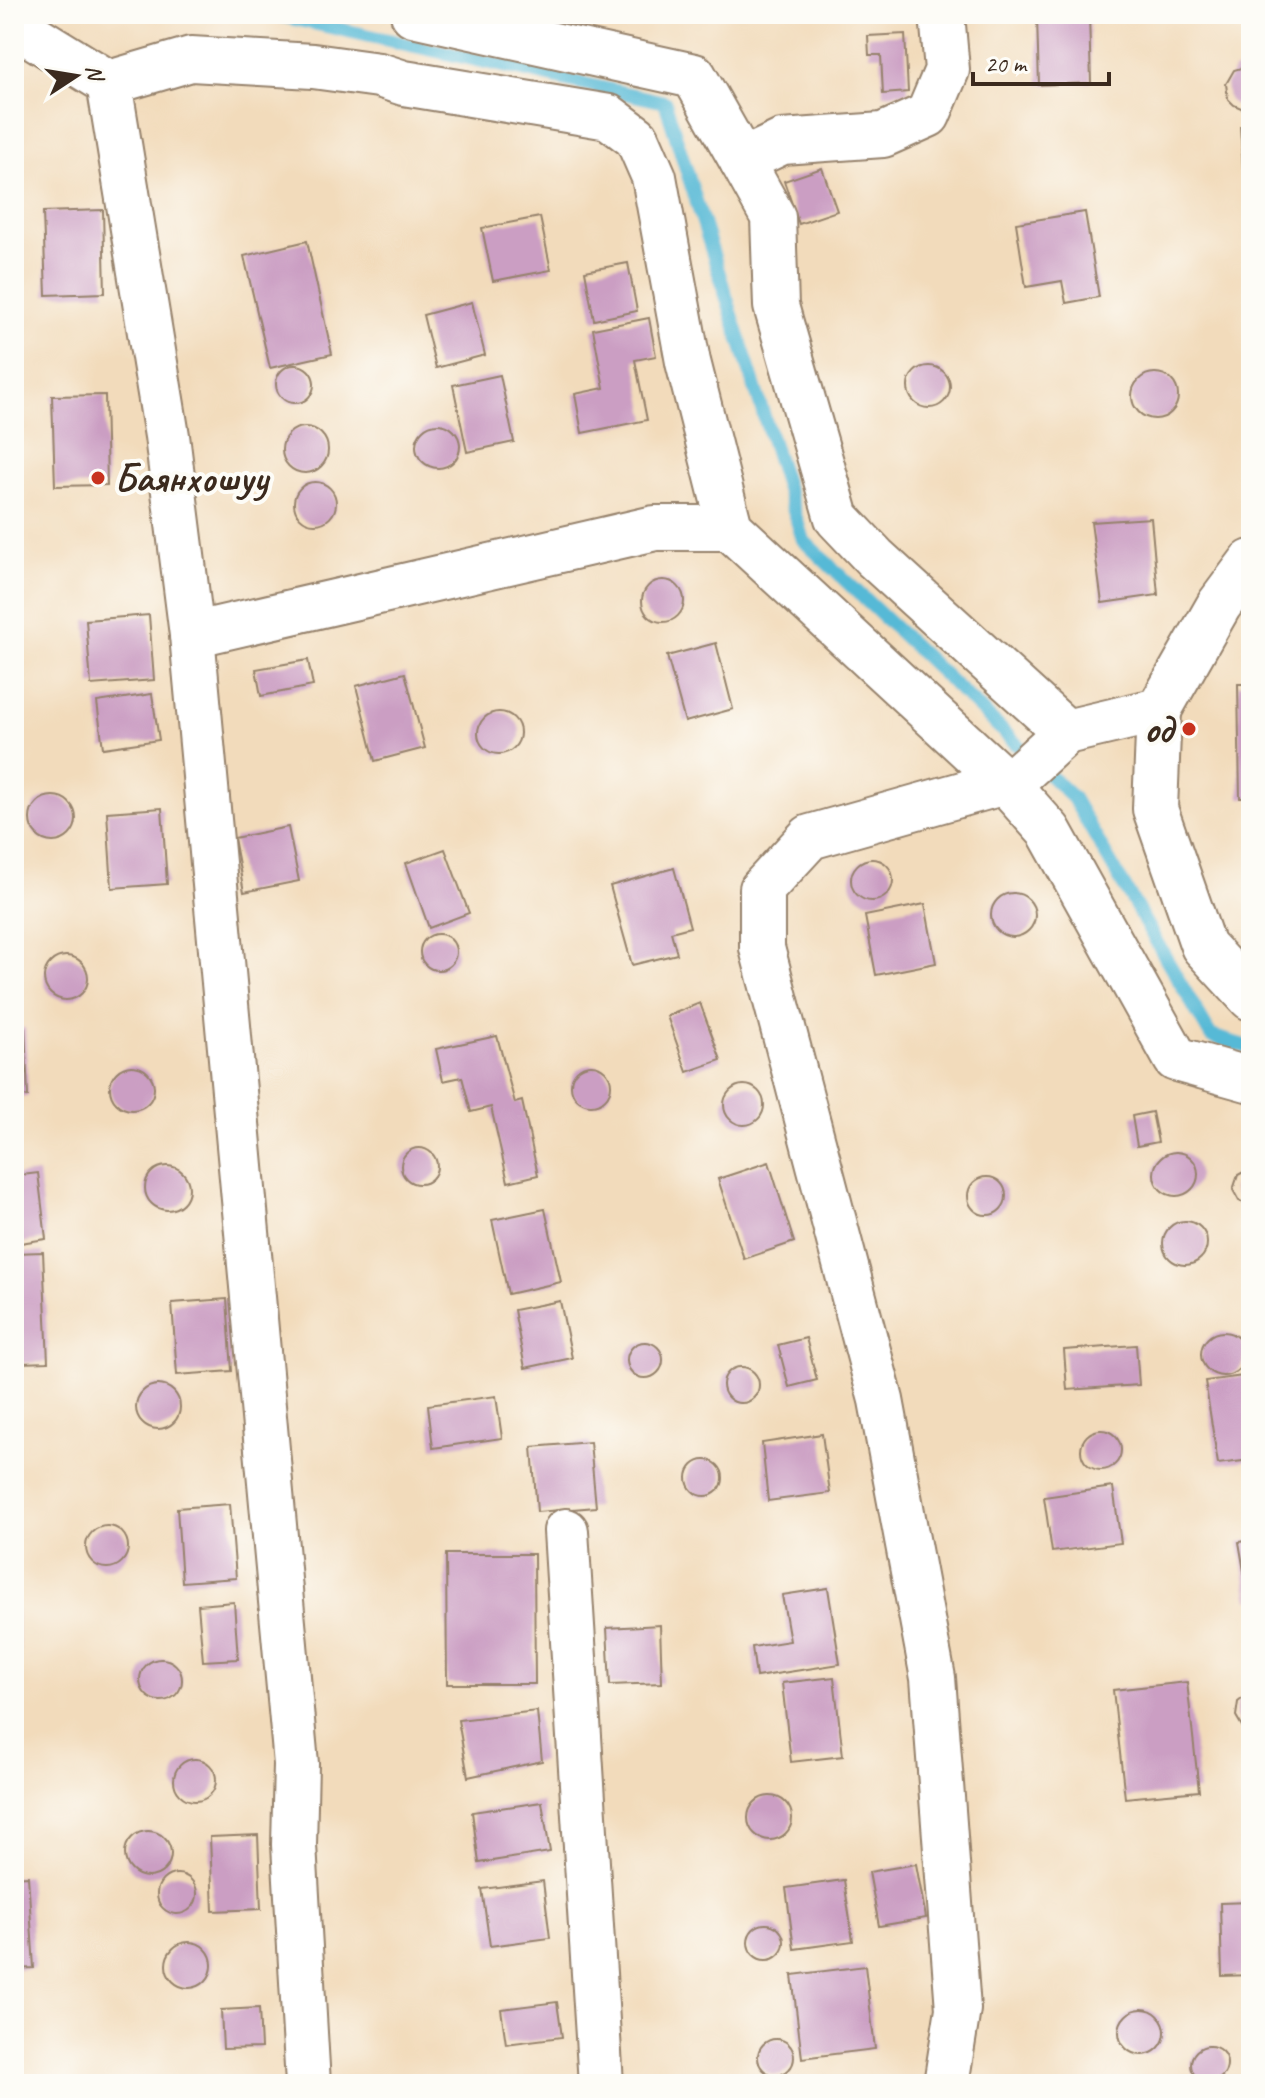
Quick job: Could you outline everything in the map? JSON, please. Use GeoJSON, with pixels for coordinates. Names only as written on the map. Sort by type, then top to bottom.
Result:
{"type":"FeatureCollection","features":[{"type":"Feature","properties":{"kind":"street"},"geometry":{"type":"LineString","coordinates":[[413,14],[694,76],[773,217],[776,306],[837,518],[1058,738]]}},
{"type":"Feature","properties":{"kind":"street"},"geometry":{"type":"LineString","coordinates":[[742,161],[782,142],[883,135],[928,115],[947,70],[942,14]]}},
{"type":"Feature","properties":{"kind":"street"},"geometry":{"type":"LineString","coordinates":[[14,31],[23,30],[109,83],[191,59],[313,66],[609,117],[637,138],[654,177],[688,362],[730,528],[1012,779],[1049,831],[1176,1059],[1251,1080]]}},
{"type":"Feature","properties":{"kind":"street"},"geometry":{"type":"LineString","coordinates":[[109,83],[167,436],[192,635],[296,1764],[294,1845],[308,2084]]}},
{"type":"Feature","properties":{"kind":"street"},"geometry":{"type":"LineString","coordinates":[[192,635],[655,528],[730,528]]}},
{"type":"Feature","properties":{"kind":"street"},"geometry":{"type":"LineString","coordinates":[[1251,562],[1219,605],[1159,710],[1155,809],[1203,946],[1251,998]]}},
{"type":"Feature","properties":{"kind":"street"},"geometry":{"type":"LineString","coordinates":[[946,2084],[958,2009],[933,1678],[881,1400],[762,948],[762,889],[810,837],[1012,779],[1058,738],[1159,710]]}},
{"type":"Feature","properties":{"kind":"street"},"geometry":{"type":"LineString","coordinates":[[566,1531],[601,2084]]}},
{"type":"Feature","properties":{"kind":"building"},"geometry":{"type":"Polygon","coordinates":[[[1089,15],[1091,83],[1039,85],[1037,17],[1089,15]]]}},
{"type":"Feature","properties":{"kind":"building"},"geometry":{"type":"Polygon","coordinates":[[[905,34],[908,92],[883,94],[881,55],[869,55],[868,36],[905,34]]]}},
{"type":"Feature","properties":{"kind":"building"},"geometry":{"type":"Polygon","coordinates":[[[1251,65],[1251,111],[1248,111],[1228,99],[1226,84],[1234,70],[1251,65]]]}},
{"type":"Feature","properties":{"kind":"building"},"geometry":{"type":"Polygon","coordinates":[[[1240,126],[1251,126],[1251,169],[1243,170],[1240,126]]]}},
{"type":"Feature","properties":{"kind":"building"},"geometry":{"type":"Polygon","coordinates":[[[822,168],[837,211],[799,224],[784,181],[822,168]]]}},
{"type":"Feature","properties":{"kind":"building"},"geometry":{"type":"Polygon","coordinates":[[[103,210],[105,293],[46,295],[43,212],[103,210]]]}},
{"type":"Feature","properties":{"kind":"building"},"geometry":{"type":"Polygon","coordinates":[[[1085,212],[1099,297],[1066,303],[1062,281],[1026,287],[1016,223],[1085,212]]]}},
{"type":"Feature","properties":{"kind":"building"},"geometry":{"type":"Polygon","coordinates":[[[540,217],[551,270],[493,281],[482,228],[540,217]]]}},
{"type":"Feature","properties":{"kind":"building"},"geometry":{"type":"Polygon","coordinates":[[[307,241],[332,354],[270,368],[244,256],[307,241]]]}},
{"type":"Feature","properties":{"kind":"building"},"geometry":{"type":"Polygon","coordinates":[[[628,263],[637,311],[594,320],[585,271],[628,263]]]}},
{"type":"Feature","properties":{"kind":"building"},"geometry":{"type":"Polygon","coordinates":[[[472,302],[485,355],[436,368],[423,315],[472,302]]]}},
{"type":"Feature","properties":{"kind":"building"},"geometry":{"type":"Polygon","coordinates":[[[649,318],[656,356],[635,360],[647,420],[582,433],[575,394],[604,388],[593,329],[649,318]]]}},
{"type":"Feature","properties":{"kind":"building"},"geometry":{"type":"Polygon","coordinates":[[[295,365],[309,370],[314,384],[309,398],[295,403],[281,398],[276,384],[281,370],[295,365]]]}},
{"type":"Feature","properties":{"kind":"building"},"geometry":{"type":"Polygon","coordinates":[[[929,366],[944,372],[950,387],[944,402],[929,408],[914,402],[908,387],[914,372],[929,366]]]}},
{"type":"Feature","properties":{"kind":"building"},"geometry":{"type":"Polygon","coordinates":[[[1155,373],[1172,379],[1178,396],[1172,413],[1155,419],[1138,413],[1132,396],[1138,379],[1155,373]]]}},
{"type":"Feature","properties":{"kind":"building"},"geometry":{"type":"Polygon","coordinates":[[[500,375],[514,442],[467,452],[453,385],[500,375]]]}},
{"type":"Feature","properties":{"kind":"building"},"geometry":{"type":"Polygon","coordinates":[[[105,395],[107,485],[55,486],[52,396],[105,395]]]}},
{"type":"Feature","properties":{"kind":"building"},"geometry":{"type":"Polygon","coordinates":[[[438,424],[454,430],[460,446],[454,462],[438,468],[422,462],[416,446],[422,430],[438,424]]]}},
{"type":"Feature","properties":{"kind":"building"},"geometry":{"type":"Polygon","coordinates":[[[305,427],[321,434],[328,450],[321,466],[305,473],[289,466],[282,450],[289,434],[305,427]]]}},
{"type":"Feature","properties":{"kind":"building"},"geometry":{"type":"Polygon","coordinates":[[[315,482],[330,488],[336,503],[330,518],[315,524],[300,518],[294,503],[300,488],[315,482]]]}},
{"type":"Feature","properties":{"kind":"building"},"geometry":{"type":"Polygon","coordinates":[[[1151,518],[1158,595],[1102,603],[1091,522],[1151,518]]]}},
{"type":"Feature","properties":{"kind":"building"},"geometry":{"type":"Polygon","coordinates":[[[663,580],[678,586],[684,601],[678,616],[663,622],[648,616],[642,601],[648,586],[663,580]]]}},
{"type":"Feature","properties":{"kind":"building"},"geometry":{"type":"Polygon","coordinates":[[[149,615],[154,680],[91,685],[86,620],[149,615]]]}},
{"type":"Feature","properties":{"kind":"building"},"geometry":{"type":"Polygon","coordinates":[[[716,643],[733,709],[685,722],[667,656],[716,643]]]}},
{"type":"Feature","properties":{"kind":"building"},"geometry":{"type":"Polygon","coordinates":[[[308,660],[313,686],[261,696],[256,669],[308,660]]]}},
{"type":"Feature","properties":{"kind":"building"},"geometry":{"type":"Polygon","coordinates":[[[405,673],[425,748],[375,761],[356,686],[405,673]]]}},
{"type":"Feature","properties":{"kind":"building"},"geometry":{"type":"Polygon","coordinates":[[[1238,684],[1251,684],[1251,798],[1240,798],[1238,684]]]}},
{"type":"Feature","properties":{"kind":"building"},"geometry":{"type":"Polygon","coordinates":[[[152,694],[159,740],[103,748],[97,702],[152,694]]]}},
{"type":"Feature","properties":{"kind":"building"},"geometry":{"type":"Polygon","coordinates":[[[499,712],[514,718],[520,733],[514,748],[499,754],[484,748],[478,733],[484,718],[499,712]]]}},
{"type":"Feature","properties":{"kind":"building"},"geometry":{"type":"Polygon","coordinates":[[[53,796],[69,803],[76,819],[69,835],[53,842],[37,835],[30,819],[37,803],[53,796]]]}},
{"type":"Feature","properties":{"kind":"building"},"geometry":{"type":"Polygon","coordinates":[[[162,808],[167,884],[112,888],[107,812],[162,808]]]}},
{"type":"Feature","properties":{"kind":"building"},"geometry":{"type":"Polygon","coordinates":[[[288,827],[299,881],[244,892],[234,838],[288,827]]]}},
{"type":"Feature","properties":{"kind":"building"},"geometry":{"type":"Polygon","coordinates":[[[445,849],[469,913],[429,928],[406,863],[445,849]]]}},
{"type":"Feature","properties":{"kind":"building"},"geometry":{"type":"Polygon","coordinates":[[[872,859],[887,865],[893,880],[887,895],[872,901],[857,895],[851,880],[857,865],[872,859]]]}},
{"type":"Feature","properties":{"kind":"building"},"geometry":{"type":"Polygon","coordinates":[[[674,868],[690,927],[671,932],[677,954],[632,965],[610,886],[674,868]]]}},
{"type":"Feature","properties":{"kind":"building"},"geometry":{"type":"Polygon","coordinates":[[[1013,893],[1029,899],[1035,915],[1029,931],[1013,937],[997,931],[991,915],[997,899],[1013,893]]]}},
{"type":"Feature","properties":{"kind":"building"},"geometry":{"type":"Polygon","coordinates":[[[925,904],[936,963],[876,975],[865,916],[925,904]]]}},
{"type":"Feature","properties":{"kind":"building"},"geometry":{"type":"Polygon","coordinates":[[[438,934],[451,939],[456,952],[451,965],[438,970],[425,965],[420,952],[425,939],[438,934]]]}},
{"type":"Feature","properties":{"kind":"building"},"geometry":{"type":"Polygon","coordinates":[[[66,956],[81,963],[88,978],[81,993],[66,1000],[51,993],[44,978],[51,963],[66,956]]]}},
{"type":"Feature","properties":{"kind":"building"},"geometry":{"type":"Polygon","coordinates":[[[700,1003],[721,1060],[687,1072],[667,1016],[700,1003]]]}},
{"type":"Feature","properties":{"kind":"building"},"geometry":{"type":"Polygon","coordinates":[[[14,1028],[25,1028],[28,1096],[14,1097],[14,1028]]]}},
{"type":"Feature","properties":{"kind":"building"},"geometry":{"type":"Polygon","coordinates":[[[497,1036],[515,1103],[522,1101],[538,1175],[508,1182],[491,1107],[471,1112],[462,1077],[443,1081],[436,1049],[497,1036]]]}},
{"type":"Feature","properties":{"kind":"building"},"geometry":{"type":"Polygon","coordinates":[[[591,1065],[605,1071],[611,1085],[605,1099],[591,1105],[577,1099],[571,1085],[577,1071],[591,1065]]]}},
{"type":"Feature","properties":{"kind":"building"},"geometry":{"type":"Polygon","coordinates":[[[132,1066],[147,1073],[154,1088],[147,1103],[132,1110],[117,1103],[110,1088],[117,1073],[132,1066]]]}},
{"type":"Feature","properties":{"kind":"building"},"geometry":{"type":"Polygon","coordinates":[[[744,1085],[758,1091],[764,1105],[758,1119],[744,1125],[730,1119],[724,1105],[730,1091],[744,1085]]]}},
{"type":"Feature","properties":{"kind":"building"},"geometry":{"type":"Polygon","coordinates":[[[1152,1112],[1158,1142],[1137,1146],[1132,1116],[1152,1112]]]}},
{"type":"Feature","properties":{"kind":"building"},"geometry":{"type":"Polygon","coordinates":[[[419,1148],[432,1153],[437,1166],[432,1179],[419,1184],[406,1179],[401,1166],[406,1153],[419,1148]]]}},
{"type":"Feature","properties":{"kind":"building"},"geometry":{"type":"Polygon","coordinates":[[[1176,1152],[1191,1159],[1198,1174],[1191,1189],[1176,1196],[1161,1189],[1154,1174],[1161,1159],[1176,1152]]]}},
{"type":"Feature","properties":{"kind":"building"},"geometry":{"type":"Polygon","coordinates":[[[769,1162],[794,1242],[744,1259],[718,1179],[769,1162]]]}},
{"type":"Feature","properties":{"kind":"building"},"geometry":{"type":"Polygon","coordinates":[[[167,1166],[182,1173],[189,1188],[182,1203],[167,1210],[152,1203],[145,1188],[152,1173],[167,1166]]]}},
{"type":"Feature","properties":{"kind":"building"},"geometry":{"type":"Polygon","coordinates":[[[1251,1168],[1251,1205],[1239,1201],[1233,1190],[1238,1175],[1251,1168]]]}},
{"type":"Feature","properties":{"kind":"building"},"geometry":{"type":"Polygon","coordinates":[[[38,1173],[46,1239],[14,1244],[14,1176],[38,1173]]]}},
{"type":"Feature","properties":{"kind":"building"},"geometry":{"type":"Polygon","coordinates":[[[987,1177],[1000,1183],[1006,1196],[1000,1209],[987,1215],[974,1209],[968,1196],[974,1183],[987,1177]]]}},
{"type":"Feature","properties":{"kind":"building"},"geometry":{"type":"Polygon","coordinates":[[[545,1209],[561,1282],[508,1294],[492,1220],[545,1209]]]}},
{"type":"Feature","properties":{"kind":"building"},"geometry":{"type":"Polygon","coordinates":[[[1185,1221],[1200,1228],[1207,1243],[1200,1258],[1185,1265],[1170,1258],[1163,1243],[1170,1228],[1185,1221]]]}},
{"type":"Feature","properties":{"kind":"building"},"geometry":{"type":"Polygon","coordinates":[[[43,1252],[48,1362],[21,1363],[20,1338],[14,1339],[14,1253],[43,1252]]]}},
{"type":"Feature","properties":{"kind":"building"},"geometry":{"type":"Polygon","coordinates":[[[227,1299],[232,1371],[177,1375],[172,1303],[227,1299]]]}},
{"type":"Feature","properties":{"kind":"building"},"geometry":{"type":"Polygon","coordinates":[[[560,1301],[572,1358],[525,1368],[514,1310],[560,1301]]]}},
{"type":"Feature","properties":{"kind":"building"},"geometry":{"type":"Polygon","coordinates":[[[1223,1332],[1238,1339],[1245,1354],[1238,1369],[1223,1376],[1208,1369],[1201,1354],[1208,1339],[1223,1332]]]}},
{"type":"Feature","properties":{"kind":"building"},"geometry":{"type":"Polygon","coordinates":[[[806,1338],[817,1380],[789,1387],[778,1345],[806,1338]]]}},
{"type":"Feature","properties":{"kind":"building"},"geometry":{"type":"Polygon","coordinates":[[[645,1342],[658,1347],[663,1360],[658,1373],[645,1378],[632,1373],[627,1360],[632,1347],[645,1342]]]}},
{"type":"Feature","properties":{"kind":"building"},"geometry":{"type":"Polygon","coordinates":[[[1136,1345],[1139,1385],[1067,1390],[1064,1350],[1136,1345]]]}},
{"type":"Feature","properties":{"kind":"building"},"geometry":{"type":"Polygon","coordinates":[[[741,1367],[754,1372],[759,1385],[754,1398],[741,1403],[728,1398],[723,1385],[728,1372],[741,1367]]]}},
{"type":"Feature","properties":{"kind":"building"},"geometry":{"type":"Polygon","coordinates":[[[1251,1375],[1251,1460],[1218,1464],[1205,1381],[1251,1375]]]}},
{"type":"Feature","properties":{"kind":"building"},"geometry":{"type":"Polygon","coordinates":[[[158,1385],[174,1391],[180,1407],[174,1423],[158,1429],[142,1423],[136,1407],[142,1391],[158,1385]]]}},
{"type":"Feature","properties":{"kind":"building"},"geometry":{"type":"Polygon","coordinates":[[[496,1396],[502,1438],[433,1448],[428,1405],[496,1396]]]}},
{"type":"Feature","properties":{"kind":"building"},"geometry":{"type":"Polygon","coordinates":[[[1101,1430],[1115,1436],[1121,1450],[1115,1464],[1101,1470],[1087,1464],[1081,1450],[1087,1436],[1101,1430]]]}},
{"type":"Feature","properties":{"kind":"building"},"geometry":{"type":"Polygon","coordinates":[[[822,1434],[830,1493],[768,1501],[762,1443],[822,1434]]]}},
{"type":"Feature","properties":{"kind":"building"},"geometry":{"type":"Polygon","coordinates":[[[590,1442],[596,1507],[537,1512],[532,1447],[590,1442]]]}},
{"type":"Feature","properties":{"kind":"building"},"geometry":{"type":"Polygon","coordinates":[[[705,1460],[718,1465],[723,1478],[718,1491],[705,1496],[692,1491],[687,1478],[692,1465],[705,1460]]]}},
{"type":"Feature","properties":{"kind":"building"},"geometry":{"type":"Polygon","coordinates":[[[1113,1487],[1121,1543],[1052,1552],[1044,1497],[1113,1487]]]}},
{"type":"Feature","properties":{"kind":"building"},"geometry":{"type":"Polygon","coordinates":[[[230,1504],[236,1578],[182,1582],[177,1508],[230,1504]]]}},
{"type":"Feature","properties":{"kind":"building"},"geometry":{"type":"Polygon","coordinates":[[[107,1526],[122,1532],[128,1547],[122,1562],[107,1568],[92,1562],[86,1547],[92,1532],[107,1526]]]}},
{"type":"Feature","properties":{"kind":"building"},"geometry":{"type":"Polygon","coordinates":[[[1251,1540],[1251,1600],[1249,1600],[1239,1542],[1251,1540]]]}},
{"type":"Feature","properties":{"kind":"building"},"geometry":{"type":"Polygon","coordinates":[[[446,1554],[534,1554],[535,1684],[447,1684],[446,1554]]]}},
{"type":"Feature","properties":{"kind":"building"},"geometry":{"type":"Polygon","coordinates":[[[828,1588],[840,1664],[756,1677],[752,1647],[790,1641],[782,1595],[828,1588]]]}},
{"type":"Feature","properties":{"kind":"building"},"geometry":{"type":"Polygon","coordinates":[[[234,1602],[238,1659],[203,1661],[198,1605],[234,1602]]]}},
{"type":"Feature","properties":{"kind":"building"},"geometry":{"type":"Polygon","coordinates":[[[16,1605],[20,1654],[14,1654],[16,1605]]]}},
{"type":"Feature","properties":{"kind":"building"},"geometry":{"type":"Polygon","coordinates":[[[660,1625],[662,1683],[610,1685],[607,1628],[660,1625]]]}},
{"type":"Feature","properties":{"kind":"building"},"geometry":{"type":"Polygon","coordinates":[[[161,1659],[176,1665],[182,1680],[176,1695],[161,1701],[146,1695],[140,1680],[146,1665],[161,1659]]]}},
{"type":"Feature","properties":{"kind":"building"},"geometry":{"type":"Polygon","coordinates":[[[834,1677],[843,1756],[791,1762],[782,1683],[834,1677]]]}},
{"type":"Feature","properties":{"kind":"building"},"geometry":{"type":"Polygon","coordinates":[[[1187,1682],[1199,1791],[1125,1798],[1113,1690],[1187,1682]]]}},
{"type":"Feature","properties":{"kind":"building"},"geometry":{"type":"Polygon","coordinates":[[[1251,1692],[1251,1733],[1243,1728],[1236,1716],[1238,1702],[1251,1692]]]}},
{"type":"Feature","properties":{"kind":"building"},"geometry":{"type":"Polygon","coordinates":[[[537,1711],[542,1761],[468,1777],[458,1720],[537,1711]]]}},
{"type":"Feature","properties":{"kind":"building"},"geometry":{"type":"Polygon","coordinates":[[[195,1759],[210,1765],[216,1780],[210,1795],[195,1801],[180,1795],[174,1780],[180,1765],[195,1759]]]}},
{"type":"Feature","properties":{"kind":"building"},"geometry":{"type":"Polygon","coordinates":[[[770,1796],[786,1802],[792,1818],[786,1834],[770,1840],[754,1834],[748,1818],[754,1802],[770,1796]]]}},
{"type":"Feature","properties":{"kind":"building"},"geometry":{"type":"Polygon","coordinates":[[[542,1802],[550,1852],[479,1863],[472,1812],[542,1802]]]}},
{"type":"Feature","properties":{"kind":"building"},"geometry":{"type":"Polygon","coordinates":[[[148,1831],[164,1838],[171,1854],[164,1870],[148,1877],[132,1870],[125,1854],[132,1838],[148,1831]]]}},
{"type":"Feature","properties":{"kind":"building"},"geometry":{"type":"Polygon","coordinates":[[[258,1835],[261,1909],[213,1911],[210,1837],[258,1835]]]}},
{"type":"Feature","properties":{"kind":"building"},"geometry":{"type":"Polygon","coordinates":[[[916,1864],[926,1918],[879,1926],[869,1872],[916,1864]]]}},
{"type":"Feature","properties":{"kind":"building"},"geometry":{"type":"Polygon","coordinates":[[[177,1874],[191,1880],[197,1894],[191,1908],[177,1914],[163,1908],[157,1894],[163,1880],[177,1874]]]}},
{"type":"Feature","properties":{"kind":"building"},"geometry":{"type":"Polygon","coordinates":[[[28,1876],[34,1968],[14,1969],[14,1877],[28,1876]]]}},
{"type":"Feature","properties":{"kind":"building"},"geometry":{"type":"Polygon","coordinates":[[[844,1880],[853,1941],[794,1949],[786,1888],[844,1880]]]}},
{"type":"Feature","properties":{"kind":"building"},"geometry":{"type":"Polygon","coordinates":[[[543,1881],[550,1938],[490,1946],[482,1889],[543,1881]]]}},
{"type":"Feature","properties":{"kind":"building"},"geometry":{"type":"Polygon","coordinates":[[[1251,1902],[1251,1975],[1222,1976],[1220,1903],[1251,1902]]]}},
{"type":"Feature","properties":{"kind":"building"},"geometry":{"type":"Polygon","coordinates":[[[766,1924],[779,1929],[784,1942],[779,1955],[766,1960],[753,1955],[748,1942],[753,1929],[766,1924]]]}},
{"type":"Feature","properties":{"kind":"building"},"geometry":{"type":"Polygon","coordinates":[[[189,1942],[205,1949],[212,1965],[205,1981],[189,1988],[173,1981],[166,1965],[173,1949],[189,1942]]]}},
{"type":"Feature","properties":{"kind":"building"},"geometry":{"type":"Polygon","coordinates":[[[865,1966],[875,2049],[802,2058],[792,1975],[865,1966]]]}},
{"type":"Feature","properties":{"kind":"building"},"geometry":{"type":"Polygon","coordinates":[[[557,2002],[562,2037],[506,2044],[501,2009],[557,2002]]]}},
{"type":"Feature","properties":{"kind":"building"},"geometry":{"type":"Polygon","coordinates":[[[259,2008],[261,2048],[223,2049],[221,2010],[259,2008]]]}},
{"type":"Feature","properties":{"kind":"building"},"geometry":{"type":"Polygon","coordinates":[[[1142,2009],[1159,2015],[1165,2032],[1159,2049],[1142,2055],[1125,2049],[1119,2032],[1125,2015],[1142,2009]]]}},
{"type":"Feature","properties":{"kind":"building"},"geometry":{"type":"Polygon","coordinates":[[[776,2039],[789,2044],[794,2057],[789,2070],[776,2075],[763,2070],[758,2057],[763,2044],[776,2039]]]}},
{"type":"Feature","properties":{"kind":"building"},"geometry":{"type":"Polygon","coordinates":[[[1209,2046],[1222,2051],[1227,2064],[1222,2077],[1209,2082],[1196,2077],[1191,2064],[1196,2051],[1209,2046]]]}},
{"type":"Feature","properties":{"kind":"waterway"},"geometry":{"type":"LineString","coordinates":[[272,14],[665,102],[803,540],[1073,798],[1211,1036],[1251,1048]]}},
{"type":"Feature","properties":{"kind":"place","name":"Баянхошуу"},"geometry":{"type":"Point","coordinates":[98,478]}},
{"type":"Feature","properties":{"kind":"place","name":"од"},"geometry":{"type":"Point","coordinates":[1189,729]}}]}
